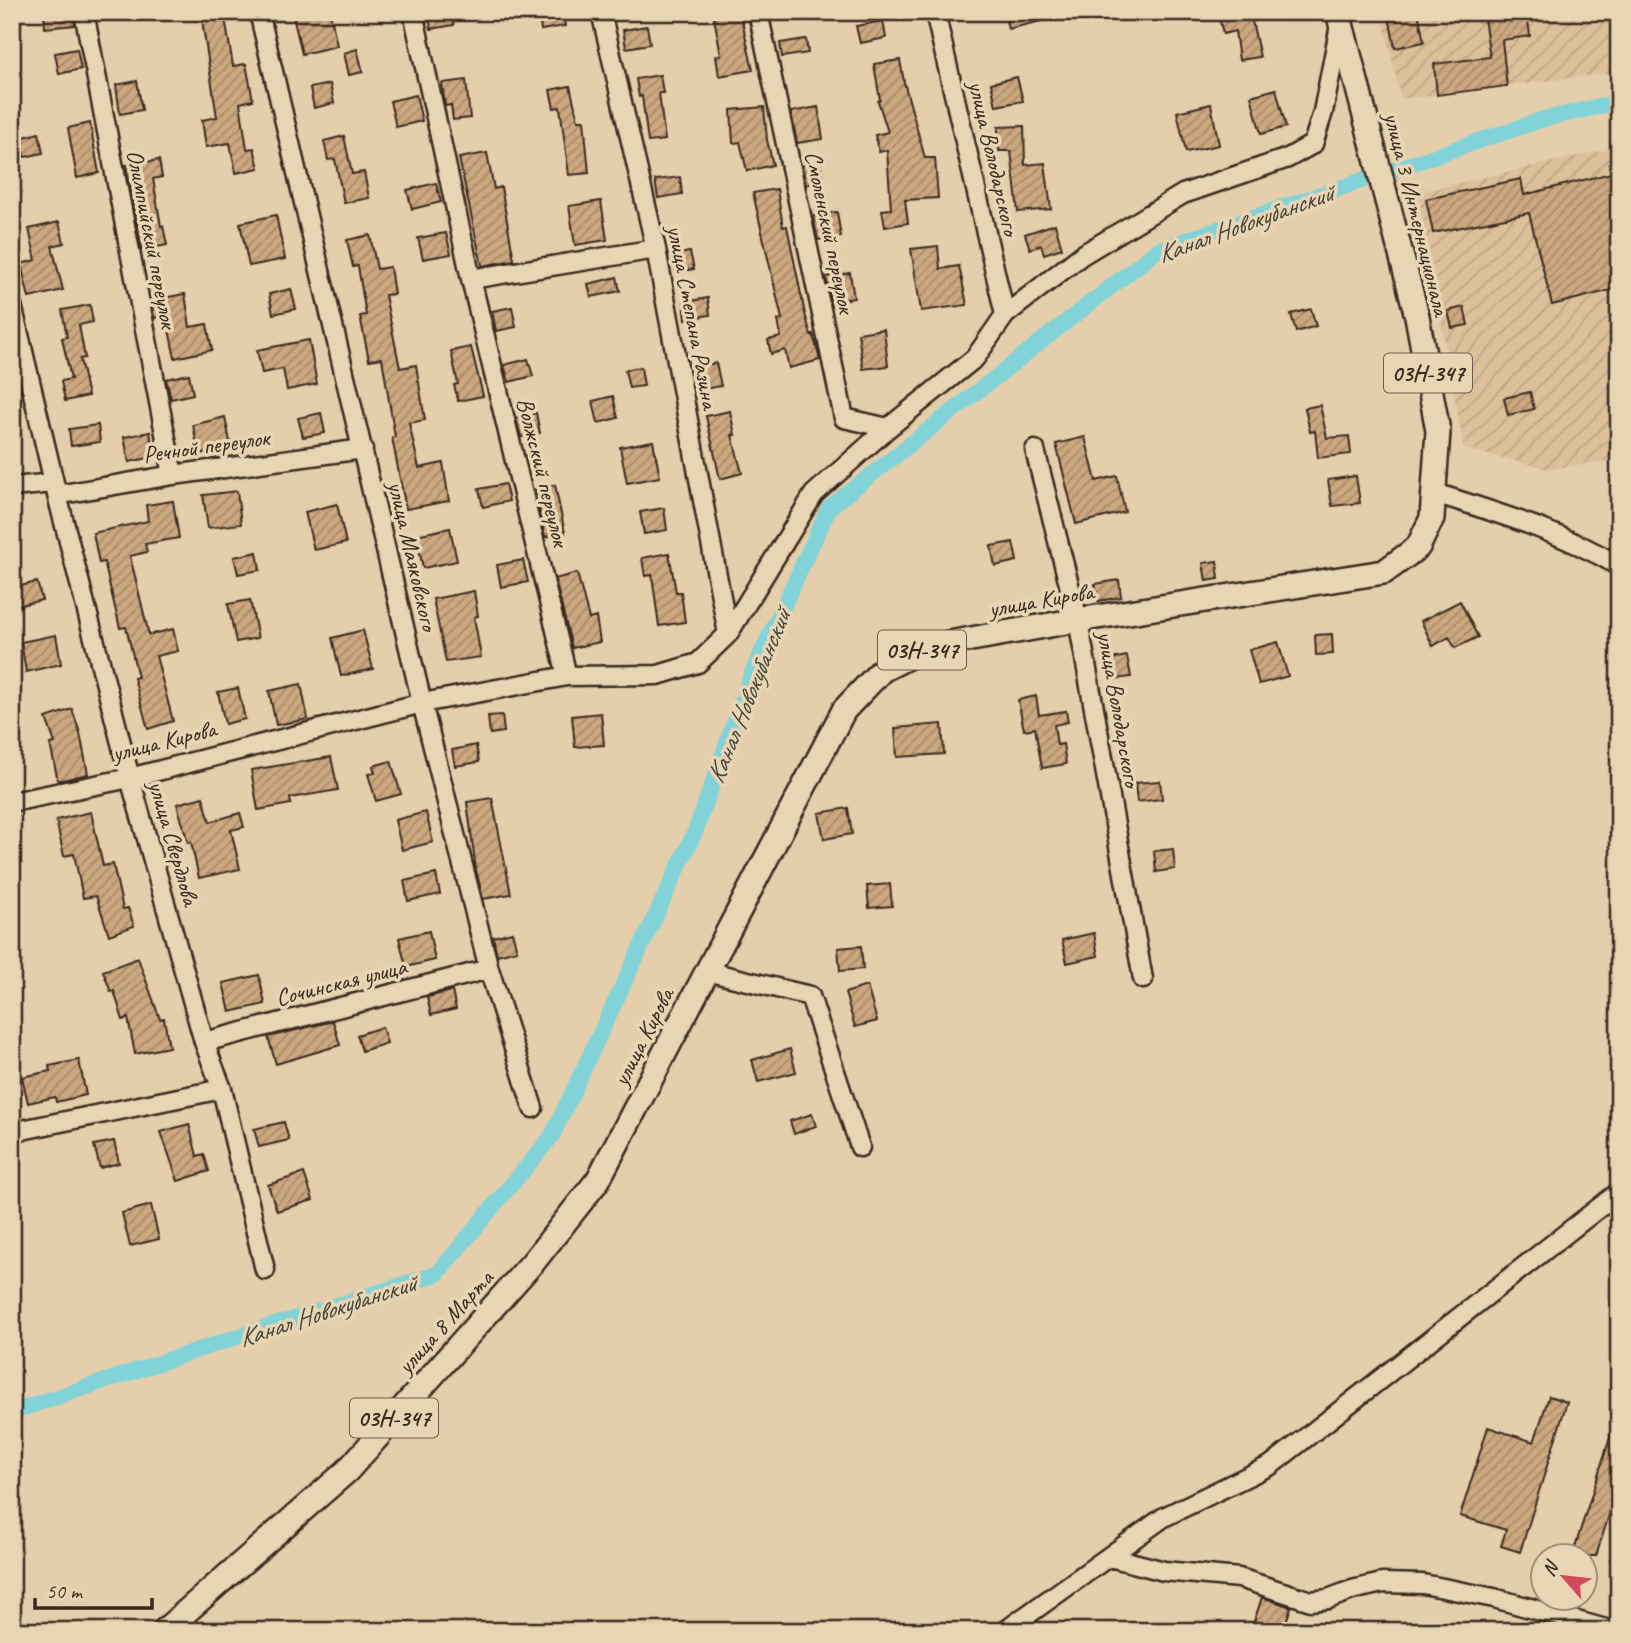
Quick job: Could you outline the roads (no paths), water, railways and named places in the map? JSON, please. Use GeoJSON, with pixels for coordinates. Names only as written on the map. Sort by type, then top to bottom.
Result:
{"type":"FeatureCollection","features":[{"type":"Feature","properties":{"kind":"main road","name":"улица 3 Интернационала"},"geometry":{"type":"LineString","coordinates":[[1339,17],[1417,316],[1438,430]]}},
{"type":"Feature","properties":{"kind":"main road","name":"улица Кирова"},"geometry":{"type":"LineString","coordinates":[[598,1180],[844,710],[882,670],[927,647],[1078,620],[1384,572],[1418,547],[1432,518],[1438,430]]}},
{"type":"Feature","properties":{"kind":"main road","name":"улица 8 Марта"},"geometry":{"type":"LineString","coordinates":[[164,1631],[347,1471],[534,1261],[598,1180]]}},
{"type":"Feature","properties":{"kind":"street","name":"Олимпийский переулок"},"geometry":{"type":"LineString","coordinates":[[84,12],[173,475]]}},
{"type":"Feature","properties":{"kind":"street","name":"улица Маяковского"},"geometry":{"type":"LineString","coordinates":[[259,12],[422,703],[489,969],[533,1108]]}},
{"type":"Feature","properties":{"kind":"street","name":"Волжский переулок"},"geometry":{"type":"LineString","coordinates":[[413,12],[471,279],[567,676]]}},
{"type":"Feature","properties":{"kind":"street","name":"улица Степана Разина"},"geometry":{"type":"LineString","coordinates":[[601,12],[656,248],[728,634]]}},
{"type":"Feature","properties":{"kind":"street","name":"Смоленский переулок"},"geometry":{"type":"LineString","coordinates":[[758,12],[844,418],[888,428]]}},
{"type":"Feature","properties":{"kind":"street","name":"улица Володарского"},"geometry":{"type":"LineString","coordinates":[[935,12],[1005,314]]}},
{"type":"Feature","properties":{"kind":"street","name":"улица Кирова"},"geometry":{"type":"LineString","coordinates":[[12,802],[130,778],[422,703],[567,676],[658,675],[698,663],[728,634],[814,494],[888,428],[975,358],[1005,314],[1082,255],[1183,194],[1287,158],[1313,144],[1323,112],[1339,17]]}},
{"type":"Feature","properties":{"kind":"street"},"geometry":{"type":"LineString","coordinates":[[471,279],[656,248]]}},
{"type":"Feature","properties":{"kind":"street","name":"улица Свердлова"},"geometry":{"type":"LineString","coordinates":[[12,305],[55,489],[130,778],[205,1042],[222,1089],[265,1270]]}},
{"type":"Feature","properties":{"kind":"street","name":"Речной переулок"},"geometry":{"type":"LineString","coordinates":[[12,487],[55,489],[363,449]]}},
{"type":"Feature","properties":{"kind":"street","name":"улица Володарского"},"geometry":{"type":"LineString","coordinates":[[1035,450],[1078,620],[1143,979]]}},
{"type":"Feature","properties":{"kind":"street"},"geometry":{"type":"LineString","coordinates":[[1435,493],[1509,517],[1597,552],[1619,566]]}},
{"type":"Feature","properties":{"kind":"street","name":"Сочинская улица"},"geometry":{"type":"LineString","coordinates":[[205,1042],[489,969]]}},
{"type":"Feature","properties":{"kind":"street"},"geometry":{"type":"LineString","coordinates":[[706,971],[810,996],[860,1147]]}},
{"type":"Feature","properties":{"kind":"street"},"geometry":{"type":"LineString","coordinates":[[12,1132],[222,1089]]}},
{"type":"Feature","properties":{"kind":"street"},"geometry":{"type":"LineString","coordinates":[[1005,1631],[1164,1517],[1271,1465],[1619,1192]]}},
{"type":"Feature","properties":{"kind":"street"},"geometry":{"type":"LineString","coordinates":[[1110,1557],[1164,1571],[1239,1578],[1311,1601],[1328,1599],[1382,1583],[1423,1584],[1493,1598],[1614,1631]]}},
{"type":"Feature","properties":{"kind":"waterway","name":"Канал Новокубанский"},"geometry":{"type":"LineString","coordinates":[[12,1412],[437,1274],[552,1136],[695,832],[752,673],[829,508],[1159,249],[1544,119],[1619,102]]}}]}
